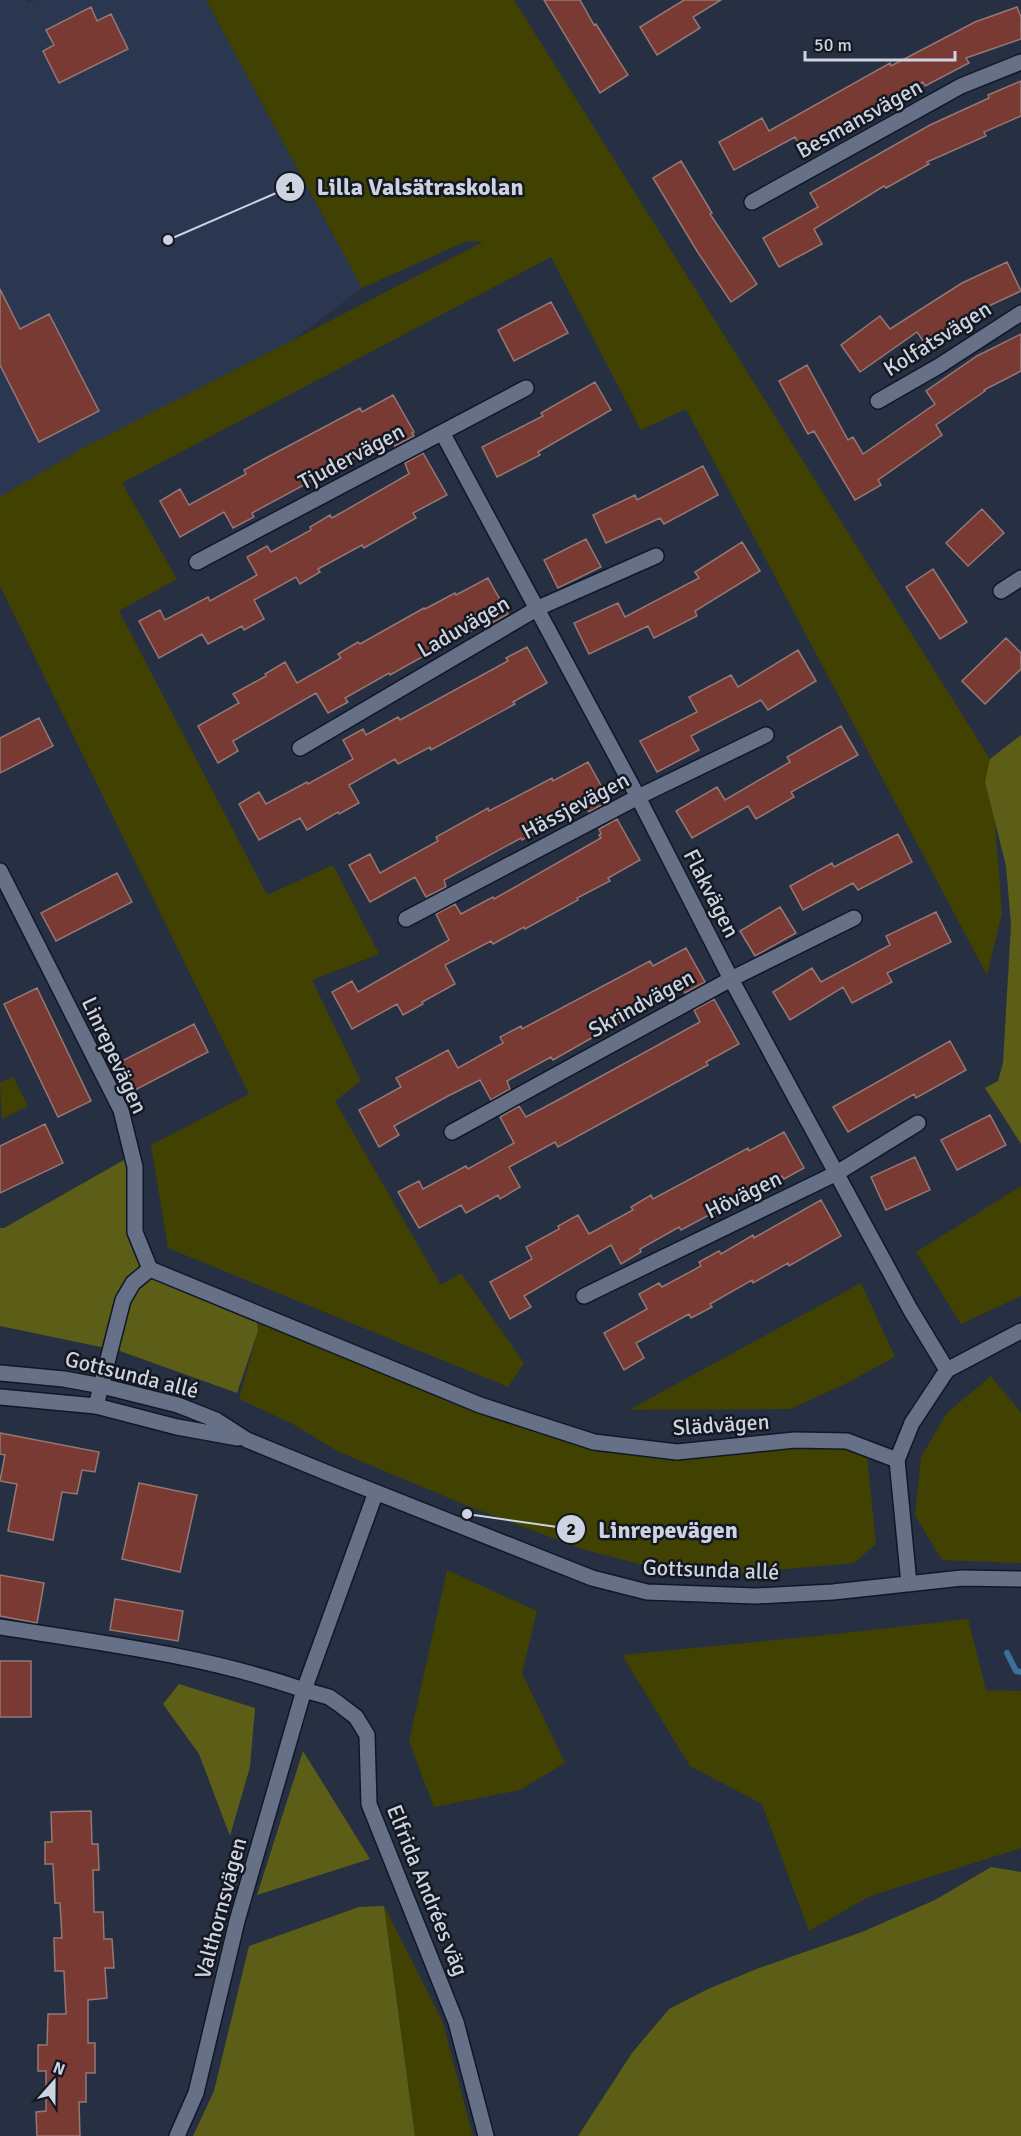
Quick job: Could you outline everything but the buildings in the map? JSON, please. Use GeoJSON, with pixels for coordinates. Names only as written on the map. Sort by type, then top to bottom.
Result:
{"type":"FeatureCollection","features":[{"type":"Feature","properties":{"kind":"street","name":"Besmansvägen"},"geometry":{"type":"LineString","coordinates":[[752,202],[961,86],[1021,62]]}},
{"type":"Feature","properties":{"kind":"street","name":"Kolfatsvägen"},"geometry":{"type":"LineString","coordinates":[[878,401],[939,366],[1021,313]]}},
{"type":"Feature","properties":{"kind":"street","name":"Tjudervägen"},"geometry":{"type":"LineString","coordinates":[[197,562],[443,434],[526,388]]}},
{"type":"Feature","properties":{"kind":"street","name":"Flakvägen"},"geometry":{"type":"LineString","coordinates":[[443,434],[638,797],[731,979],[910,1308],[947,1370]]}},
{"type":"Feature","properties":{"kind":"street","name":"Laduvägen"},"geometry":{"type":"LineString","coordinates":[[300,748],[538,608],[656,556]]}},
{"type":"Feature","properties":{"kind":"street"},"geometry":{"type":"LineString","coordinates":[[1001,591],[1021,578]]}},
{"type":"Feature","properties":{"kind":"street","name":"Hässjevägen"},"geometry":{"type":"LineString","coordinates":[[406,919],[638,797],[766,735]]}},
{"type":"Feature","properties":{"kind":"street","name":"Linrepevägen"},"geometry":{"type":"LineString","coordinates":[[0,871],[121,1110],[135,1167],[135,1232],[150,1269]]}},
{"type":"Feature","properties":{"kind":"street","name":"Skrindvägen"},"geometry":{"type":"LineString","coordinates":[[452,1132],[731,979],[854,918]]}},
{"type":"Feature","properties":{"kind":"street","name":"Hövägen"},"geometry":{"type":"LineString","coordinates":[[584,1296],[837,1173],[918,1124]]}},
{"type":"Feature","properties":{"kind":"street"},"geometry":{"type":"LineString","coordinates":[[96,1406],[123,1300],[134,1283],[150,1269]]}},
{"type":"Feature","properties":{"kind":"street","name":"Slädvägen"},"geometry":{"type":"LineString","coordinates":[[150,1269],[480,1405],[594,1442],[677,1452],[795,1440],[847,1441],[897,1460]]}},
{"type":"Feature","properties":{"kind":"street"},"geometry":{"type":"LineString","coordinates":[[909,1584],[897,1460],[912,1423],[947,1370],[1021,1331]]}},
{"type":"Feature","properties":{"kind":"street","name":"Gottsunda allé"},"geometry":{"type":"LineString","coordinates":[[0,1373],[64,1379],[178,1405],[216,1420],[247,1440],[376,1492],[592,1578],[647,1592],[755,1596],[833,1592],[962,1578],[1021,1579]]}},
{"type":"Feature","properties":{"kind":"street","name":"Gottsunda allé"},"geometry":{"type":"LineString","coordinates":[[0,1397],[96,1406],[177,1427],[247,1440]]}},
{"type":"Feature","properties":{"kind":"street","name":"Valthornsvägen"},"geometry":{"type":"LineString","coordinates":[[177,2136],[196,2093],[237,1921],[304,1690],[376,1492]]}},
{"type":"Feature","properties":{"kind":"street"},"geometry":{"type":"LineString","coordinates":[[0,1627],[115,1644],[244,1673],[304,1690]]}},
{"type":"Feature","properties":{"kind":"street","name":"Elfrida Andrées väg"},"geometry":{"type":"LineString","coordinates":[[304,1690],[329,1697],[339,1704],[356,1717],[367,1736],[369,1804],[456,2022],[486,2136]]}},
{"type":"Feature","properties":{"kind":"shaded area"},"geometry":{"type":"Polygon","coordinates":[[[0,0],[26,0],[28,3],[34,0],[206,0],[362,288],[277,352],[0,516],[0,0]]]}},
{"type":"Feature","properties":{"kind":"shaded area"},"geometry":{"type":"Polygon","coordinates":[[[206,0],[514,0],[990,759],[1002,913],[987,975],[686,409],[641,430],[551,257],[122,483],[177,579],[119,611],[267,895],[333,865],[379,954],[312,980],[361,1081],[335,1101],[441,1285],[461,1273],[524,1363],[508,1387],[168,1248],[151,1145],[249,1094],[0,586],[0,497],[83,448],[483,242],[467,241],[362,288],[206,0]]]}},
{"type":"Feature","properties":{"kind":"shaded area"},"geometry":{"type":"Polygon","coordinates":[[[1021,735],[1021,1144],[985,1088],[998,1081],[1003,1063],[1011,925],[1006,866],[985,782],[990,759],[1021,735]]]}},
{"type":"Feature","properties":{"kind":"shaded area"},"geometry":{"type":"Polygon","coordinates":[[[13,1077],[28,1106],[2,1119],[0,1083],[13,1077]]]}},
{"type":"Feature","properties":{"kind":"shaded area"},"geometry":{"type":"Polygon","coordinates":[[[131,1156],[135,1232],[150,1269],[256,1312],[258,1331],[237,1393],[120,1351],[0,1326],[0,1228],[4,1228],[131,1156]]]}},
{"type":"Feature","properties":{"kind":"shaded area"},"geometry":{"type":"Polygon","coordinates":[[[1021,1186],[1021,1296],[961,1324],[916,1252],[1021,1186]]]}},
{"type":"Feature","properties":{"kind":"shaded area"},"geometry":{"type":"Polygon","coordinates":[[[861,1283],[895,1357],[845,1384],[790,1409],[629,1410],[861,1283]]]}},
{"type":"Feature","properties":{"kind":"shaded area"},"geometry":{"type":"Polygon","coordinates":[[[256,1312],[594,1442],[677,1452],[847,1441],[867,1456],[876,1544],[854,1563],[742,1573],[643,1565],[582,1549],[468,1506],[339,1452],[293,1424],[239,1399],[258,1331],[256,1312]]]}},
{"type":"Feature","properties":{"kind":"shaded area"},"geometry":{"type":"Polygon","coordinates":[[[991,1376],[1021,1413],[1021,1563],[942,1560],[915,1515],[921,1457],[947,1413],[991,1376]]]}},
{"type":"Feature","properties":{"kind":"shaded area"},"geometry":{"type":"Polygon","coordinates":[[[447,1570],[537,1611],[522,1673],[565,1763],[520,1790],[434,1807],[409,1741],[447,1570]]]}},
{"type":"Feature","properties":{"kind":"shaded area"},"geometry":{"type":"Polygon","coordinates":[[[968,1619],[986,1690],[1021,1691],[1021,1848],[870,1896],[809,1931],[762,1804],[690,1766],[622,1655],[968,1619]]]}},
{"type":"Feature","properties":{"kind":"shaded area"},"geometry":{"type":"Polygon","coordinates":[[[179,1684],[255,1708],[250,1767],[230,1836],[199,1754],[163,1704],[179,1684]]]}},
{"type":"Feature","properties":{"kind":"shaded area"},"geometry":{"type":"Polygon","coordinates":[[[303,1751],[370,1859],[257,1895],[303,1751]]]}},
{"type":"Feature","properties":{"kind":"shaded area"},"geometry":{"type":"Polygon","coordinates":[[[991,1867],[1021,1872],[1021,2136],[578,2136],[632,2053],[669,2009],[708,1989],[759,1968],[862,1932],[935,1900],[991,1867]]]}},
{"type":"Feature","properties":{"kind":"shaded area"},"geometry":{"type":"Polygon","coordinates":[[[384,1906],[442,2020],[473,2136],[415,2136],[384,1906]]]}},
{"type":"Feature","properties":{"kind":"shaded area"},"geometry":{"type":"Polygon","coordinates":[[[384,1906],[415,2136],[193,2136],[214,2091],[249,1946],[359,1907],[384,1906]]]}},
{"type":"Feature","properties":{"kind":"waterway"},"geometry":{"type":"LineString","coordinates":[[1007,1653],[1016,1671],[1021,1672]]}},
{"type":"Feature","properties":{"kind":"place","name":"Lilla Valsätraskolan"},"geometry":{"type":"Point","coordinates":[168,240]}},
{"type":"Feature","properties":{"kind":"place","name":"Linrepevägen"},"geometry":{"type":"Point","coordinates":[467,1514]}}]}
